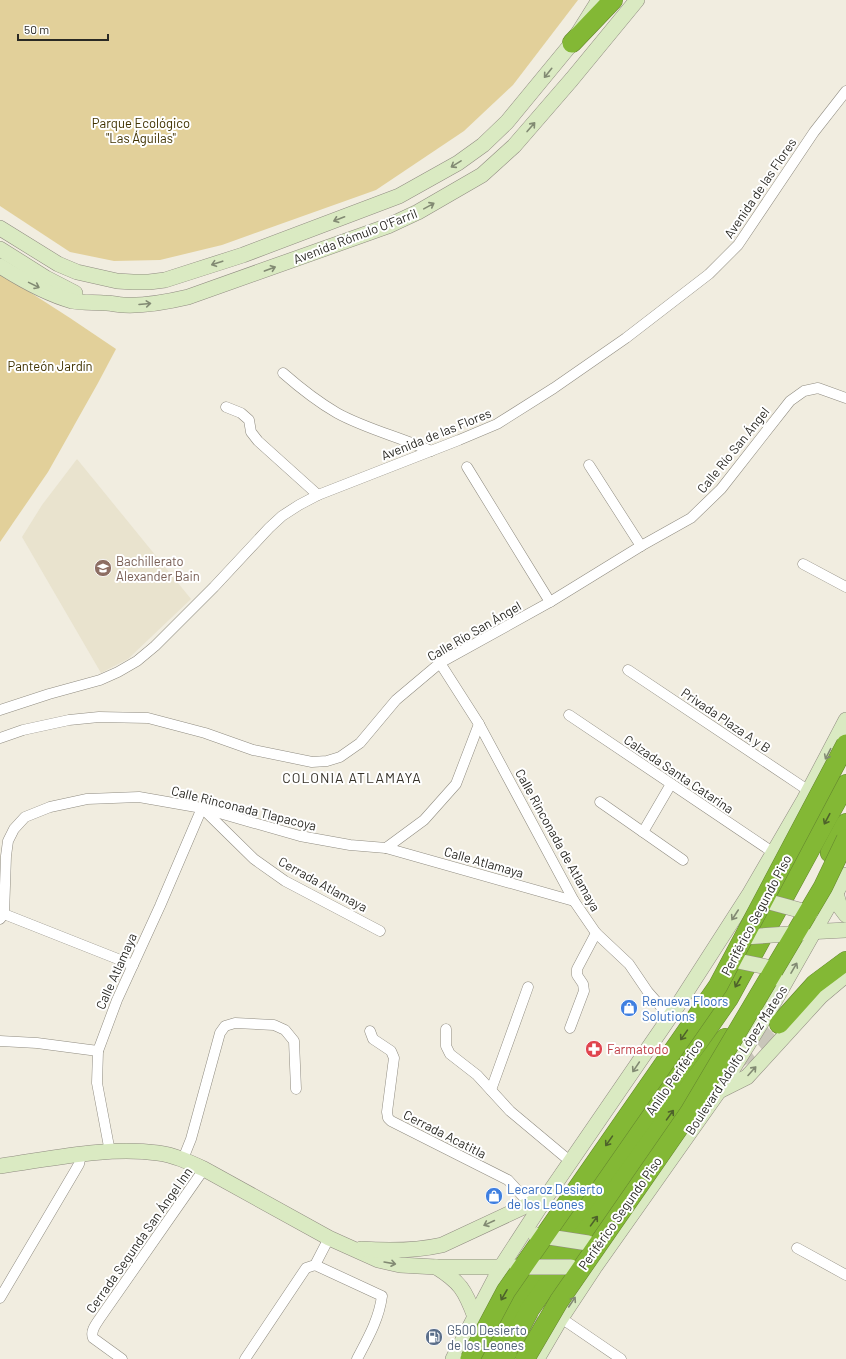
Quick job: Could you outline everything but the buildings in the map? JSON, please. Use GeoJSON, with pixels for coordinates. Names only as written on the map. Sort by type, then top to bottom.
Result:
{"type":"FeatureCollection","features":[{"type":"Feature","properties":{"kind":"highway"},"geometry":{"type":"LineString","coordinates":[[572,42],[613,0]]}},
{"type":"Feature","properties":{"kind":"highway","name":"Periférico Segundo Piso"},"geometry":{"type":"LineString","coordinates":[[470,1359],[506,1291],[718,986],[846,744]]}},
{"type":"Feature","properties":{"kind":"highway","name":"Anillo Periférico"},"geometry":{"type":"LineString","coordinates":[[487,1359],[519,1300],[729,998],[846,784]]}},
{"type":"Feature","properties":{"kind":"highway","name":"Anillo Periférico"},"geometry":{"type":"LineString","coordinates":[[504,1359],[530,1309],[747,1008],[846,823]]}},
{"type":"Feature","properties":{"kind":"highway","name":"Periférico Segundo Piso"},"geometry":{"type":"LineString","coordinates":[[525,1359],[559,1301],[689,1113],[823,887],[846,839]]}},
{"type":"Feature","properties":{"kind":"highway"},"geometry":{"type":"LineString","coordinates":[[779,1024],[815,984],[846,961]]}},
{"type":"Feature","properties":{"kind":"main road","name":"Avenida Rómulo O'Farril"},"geometry":{"type":"LineString","coordinates":[[0,228],[58,264],[77,272],[97,278],[133,282],[165,280],[250,252],[399,196],[458,163],[484,145],[507,122],[572,42],[599,0]]}},
{"type":"Feature","properties":{"kind":"main road","name":"Avenida Rómulo O'Farril"},"geometry":{"type":"LineString","coordinates":[[0,266],[16,276],[65,298],[90,303],[142,305],[188,297],[388,226],[441,200],[482,175],[514,146],[568,84],[637,0]]}},
{"type":"Feature","properties":{"kind":"main road"},"geometry":{"type":"LineString","coordinates":[[0,249],[65,289],[83,297],[106,303]]}},
{"type":"Feature","properties":{"kind":"main road"},"geometry":{"type":"LineString","coordinates":[[453,1359],[501,1267],[530,1234],[549,1193],[670,1017],[750,893],[809,792],[846,720]]}},
{"type":"Feature","properties":{"kind":"main road","name":"Boulevard Adolfo López Mateos"},"geometry":{"type":"LineString","coordinates":[[537,1359],[561,1318],[594,1268],[719,1091],[774,1002],[810,932],[826,910],[846,875]]}},
{"type":"Feature","properties":{"kind":"main road"},"geometry":{"type":"LineString","coordinates":[[750,893],[766,901],[810,913],[826,910]]}},
{"type":"Feature","properties":{"kind":"main road"},"geometry":{"type":"LineString","coordinates":[[836,893],[840,907],[846,915]]}},
{"type":"Feature","properties":{"kind":"main road"},"geometry":{"type":"LineString","coordinates":[[719,940],[846,930]]}},
{"type":"Feature","properties":{"kind":"main road"},"geometry":{"type":"LineString","coordinates":[[704,965],[733,960],[767,967],[775,978],[774,1002]]}},
{"type":"Feature","properties":{"kind":"main road"},"geometry":{"type":"LineString","coordinates":[[719,1091],[748,1077],[821,996],[846,975]]}},
{"type":"Feature","properties":{"kind":"main road"},"geometry":{"type":"LineString","coordinates":[[0,1166],[110,1152],[137,1151],[159,1153],[183,1159],[204,1169],[329,1238],[354,1248],[365,1256],[378,1260],[400,1265],[436,1267],[594,1268]]}},
{"type":"Feature","properties":{"kind":"main road"},"geometry":{"type":"LineString","coordinates":[[354,1248],[406,1250],[442,1245],[530,1204],[549,1193]]}},
{"type":"Feature","properties":{"kind":"main road"},"geometry":{"type":"LineString","coordinates":[[530,1234],[609,1247]]}},
{"type":"Feature","properties":{"kind":"main road"},"geometry":{"type":"LineString","coordinates":[[436,1267],[451,1276],[460,1285],[468,1298],[475,1316]]}},
{"type":"Feature","properties":{"kind":"street","name":"Avenida de las Flores"},"geometry":{"type":"LineString","coordinates":[[0,710],[49,694],[100,680],[137,661],[155,646],[214,587],[269,528],[288,512],[318,495],[496,424],[554,388],[626,338],[708,274],[738,245],[814,132],[846,91]]}},
{"type":"Feature","properties":{"kind":"street"},"geometry":{"type":"LineString","coordinates":[[282,372],[298,386],[337,413],[431,451]]}},
{"type":"Feature","properties":{"kind":"street","name":"Calle Río San Ángel"},"geometry":{"type":"LineString","coordinates":[[0,738],[23,730],[69,720],[99,717],[148,718],[205,733],[253,750],[312,762],[327,761],[340,757],[360,743],[396,700],[440,663],[550,602],[641,546],[691,518],[721,489],[790,401],[804,391],[818,388],[846,398]]}},
{"type":"Feature","properties":{"kind":"street"},"geometry":{"type":"LineString","coordinates":[[226,407],[245,416],[249,420],[251,432],[258,441],[318,495]]}},
{"type":"Feature","properties":{"kind":"street"},"geometry":{"type":"LineString","coordinates":[[589,465],[641,546]]}},
{"type":"Feature","properties":{"kind":"street"},"geometry":{"type":"LineString","coordinates":[[467,467],[550,602]]}},
{"type":"Feature","properties":{"kind":"street"},"geometry":{"type":"LineString","coordinates":[[803,564],[846,587]]}},
{"type":"Feature","properties":{"kind":"street","name":"Calle Rinconada de Atlamaya"},"geometry":{"type":"LineString","coordinates":[[440,663],[479,724],[574,901],[596,933],[629,964],[648,992],[670,1017]]}},
{"type":"Feature","properties":{"kind":"street","name":"Privada Plaza A y B"},"geometry":{"type":"LineString","coordinates":[[628,670],[809,792]]}},
{"type":"Feature","properties":{"kind":"street","name":"Calzada Santa Catarina"},"geometry":{"type":"LineString","coordinates":[[569,715],[774,853]]}},
{"type":"Feature","properties":{"kind":"street"},"geometry":{"type":"LineString","coordinates":[[386,848],[424,820],[456,784],[479,724]]}},
{"type":"Feature","properties":{"kind":"street"},"geometry":{"type":"LineString","coordinates":[[643,832],[671,784]]}},
{"type":"Feature","properties":{"kind":"street","name":"Calle Rinconada Tlapacoya"},"geometry":{"type":"LineString","coordinates":[[2,917],[8,841],[14,829],[25,817],[50,807],[86,799],[139,797],[202,808],[300,836],[386,848]]}},
{"type":"Feature","properties":{"kind":"street"},"geometry":{"type":"LineString","coordinates":[[600,802],[683,860]]}},
{"type":"Feature","properties":{"kind":"street","name":"Calle Atlamaya"},"geometry":{"type":"LineString","coordinates":[[110,1152],[97,1083],[98,1051],[106,1025],[202,808]]}},
{"type":"Feature","properties":{"kind":"street","name":"Cerrada Atlamaya"},"geometry":{"type":"LineString","coordinates":[[202,808],[254,859],[286,882],[380,931]]}},
{"type":"Feature","properties":{"kind":"street","name":"Calle Atlamaya"},"geometry":{"type":"LineString","coordinates":[[386,848],[574,901]]}},
{"type":"Feature","properties":{"kind":"street"},"geometry":{"type":"LineString","coordinates":[[2,917],[133,965]]}},
{"type":"Feature","properties":{"kind":"street"},"geometry":{"type":"LineString","coordinates":[[570,1028],[584,991],[583,984],[577,974],[577,969],[596,933]]}},
{"type":"Feature","properties":{"kind":"street"},"geometry":{"type":"LineString","coordinates":[[491,1090],[528,987]]}},
{"type":"Feature","properties":{"kind":"street"},"geometry":{"type":"LineString","coordinates":[[183,1159],[191,1139],[220,1034],[225,1026],[235,1023],[274,1025],[286,1030],[294,1041],[296,1089]]}},
{"type":"Feature","properties":{"kind":"street"},"geometry":{"type":"LineString","coordinates":[[446,1029],[446,1046],[450,1054],[477,1075],[510,1111],[571,1162]]}},
{"type":"Feature","properties":{"kind":"street","name":"Cerrada Acatitla"},"geometry":{"type":"LineString","coordinates":[[370,1031],[373,1039],[391,1051],[394,1058],[387,1112],[388,1118],[391,1121],[508,1180],[530,1204]]}},
{"type":"Feature","properties":{"kind":"street"},"geometry":{"type":"LineString","coordinates":[[0,1042],[37,1043],[98,1051]]}},
{"type":"Feature","properties":{"kind":"street"},"geometry":{"type":"LineString","coordinates":[[0,1298],[79,1164],[81,1155]]}},
{"type":"Feature","properties":{"kind":"street","name":"Cerrada Segunda San Ángel Inn"},"geometry":{"type":"LineString","coordinates":[[122,1359],[93,1338],[91,1335],[92,1331],[204,1169]]}},
{"type":"Feature","properties":{"kind":"street"},"geometry":{"type":"LineString","coordinates":[[315,1265],[329,1238]]}},
{"type":"Feature","properties":{"kind":"street"},"geometry":{"type":"LineString","coordinates":[[797,1248],[846,1275]]}},
{"type":"Feature","properties":{"kind":"street"},"geometry":{"type":"LineString","coordinates":[[245,1359],[306,1268],[315,1265],[382,1296],[376,1323],[357,1359]]}},
{"type":"Feature","properties":{"kind":"street"},"geometry":{"type":"LineString","coordinates":[[561,1318],[621,1359]]}},
{"type":"Feature","properties":{"kind":"shaded area","name":"Bachillerato Alexander Bain"},"geometry":{"type":"Polygon","coordinates":[[[77,459],[191,599],[128,659],[101,673],[22,537],[42,505],[77,459]]]}},
{"type":"Feature","properties":{"kind":"green space","name":"Parque Ecológico \"Las Águilas\""},"geometry":{"type":"Polygon","coordinates":[[[0,0],[578,0],[513,85],[464,131],[376,190],[222,245],[160,260],[114,261],[70,252],[0,206],[0,0]]]}},
{"type":"Feature","properties":{"kind":"green space","name":"Panteón Jardín"},"geometry":{"type":"Polygon","coordinates":[[[0,273],[116,349],[48,472],[0,542],[0,273]]]}},
{"type":"Feature","properties":{"kind":"tunnel"},"geometry":{"type":"LineString","coordinates":[[734,1061],[758,1044],[779,1024]]}},
{"type":"Feature","properties":{"kind":"tunnel"},"geometry":{"type":"LineString","coordinates":[[515,1359],[543,1305],[555,1289]]}},
{"type":"Feature","properties":{"kind":"place","name":"Bachillerato Alexander Bain"},"geometry":{"type":"Point","coordinates":[103,568]}},
{"type":"Feature","properties":{"kind":"place","name":"Renueva Floors Solutions"},"geometry":{"type":"Point","coordinates":[629,1008]}},
{"type":"Feature","properties":{"kind":"place","name":"Farmatodo"},"geometry":{"type":"Point","coordinates":[594,1049]}},
{"type":"Feature","properties":{"kind":"place","name":"Lecaroz Desierto de los Leones"},"geometry":{"type":"Point","coordinates":[494,1196]}},
{"type":"Feature","properties":{"kind":"place","name":"G500 Desierto de los Leones"},"geometry":{"type":"Point","coordinates":[434,1337]}},
{"type":"Feature","properties":{"kind":"district","name":"COLONIA ATLAMAYA"},"geometry":{"type":"Point","coordinates":[352,778]}}]}
